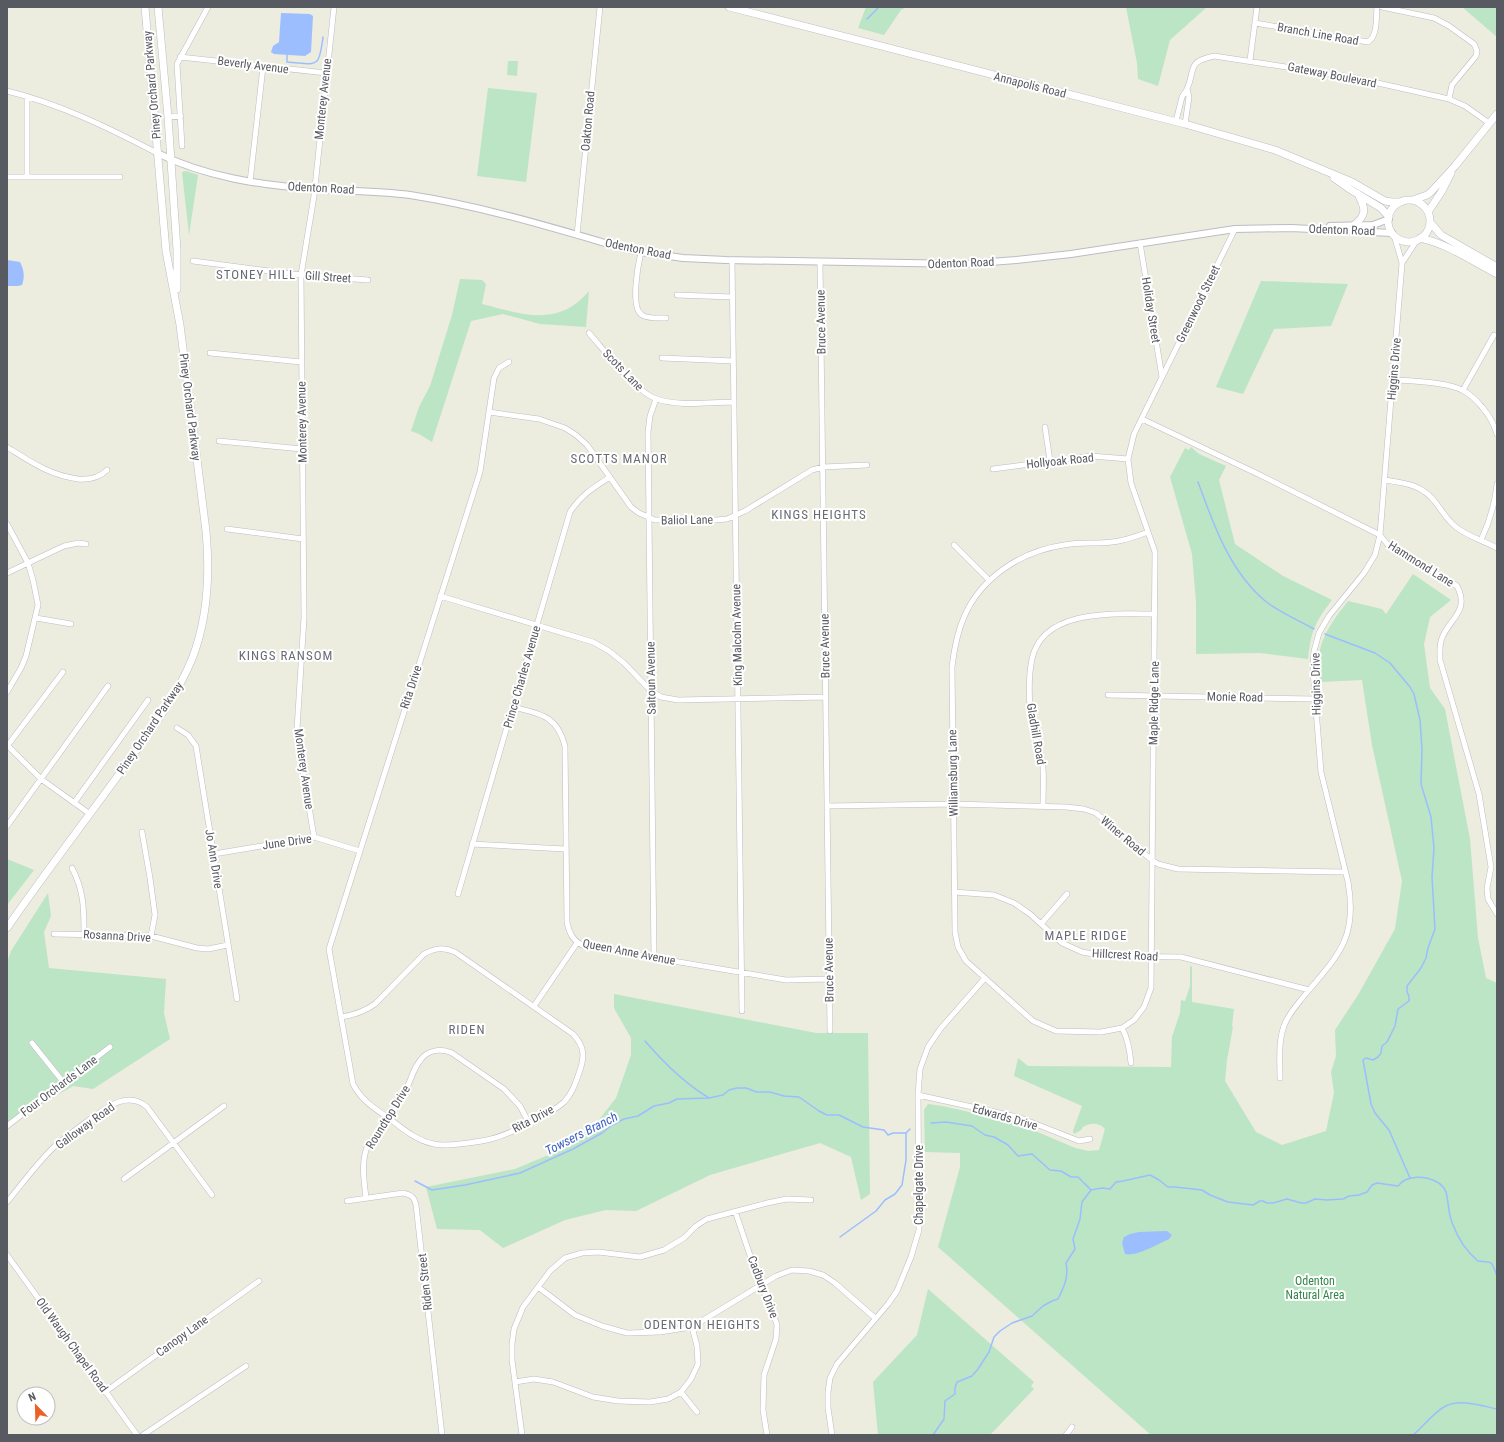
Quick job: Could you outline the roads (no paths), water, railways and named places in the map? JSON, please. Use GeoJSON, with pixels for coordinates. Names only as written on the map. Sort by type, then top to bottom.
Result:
{"type":"FeatureCollection","features":[{"type":"Feature","properties":{"kind":"main road","name":"Piney Orchard Parkway"},"geometry":{"type":"LineString","coordinates":[[7,928],[143,741],[178,689],[192,658],[206,602],[208,575],[206,531],[177,306],[166,251],[145,7]]}},
{"type":"Feature","properties":{"kind":"main road","name":"Piney Orchard Parkway"},"geometry":{"type":"LineString","coordinates":[[158,7],[168,117],[177,250],[177,306]]}},
{"type":"Feature","properties":{"kind":"main road","name":"Annapolis Road"},"geometry":{"type":"LineString","coordinates":[[729,7],[1176,121],[1275,150],[1306,162],[1327,173],[1381,208],[1389,218]]}},
{"type":"Feature","properties":{"kind":"main road"},"geometry":{"type":"LineString","coordinates":[[1497,114],[1455,166],[1429,194],[1413,200],[1401,202],[1394,207],[1389,218],[1390,227],[1393,234],[1400,239],[1407,241],[1419,239],[1434,241],[1497,274]]}},
{"type":"Feature","properties":{"kind":"main road"},"geometry":{"type":"LineString","coordinates":[[1428,212],[1442,191],[1455,166]]}},
{"type":"Feature","properties":{"kind":"main road","name":"Annapolis Road"},"geometry":{"type":"LineString","coordinates":[[1327,173],[1352,182],[1386,200],[1401,202]]}},
{"type":"Feature","properties":{"kind":"main road"},"geometry":{"type":"LineString","coordinates":[[1353,226],[1360,220],[1364,213],[1363,203],[1358,194]]}},
{"type":"Feature","properties":{"kind":"main road"},"geometry":{"type":"LineString","coordinates":[[1413,200],[1421,204],[1428,212],[1430,222],[1428,229],[1419,239]]}},
{"type":"Feature","properties":{"kind":"main road"},"geometry":{"type":"LineString","coordinates":[[1430,222],[1441,235],[1497,267]]}},
{"type":"Feature","properties":{"kind":"street"},"geometry":{"type":"LineString","coordinates":[[182,146],[177,64],[208,7]]}},
{"type":"Feature","properties":{"kind":"street","name":"Monterey Avenue"},"geometry":{"type":"LineString","coordinates":[[314,837],[299,746],[298,729],[303,654],[301,275],[314,196],[334,7]]}},
{"type":"Feature","properties":{"kind":"street","name":"Oakton Road"},"geometry":{"type":"LineString","coordinates":[[577,235],[600,7]]}},
{"type":"Feature","properties":{"kind":"street"},"geometry":{"type":"LineString","coordinates":[[1250,60],[1257,7]]}},
{"type":"Feature","properties":{"kind":"street","name":"Branch Line Road"},"geometry":{"type":"LineString","coordinates":[[1255,23],[1368,42],[1374,34],[1377,7]]}},
{"type":"Feature","properties":{"kind":"street"},"geometry":{"type":"LineString","coordinates":[[1382,7],[1434,18],[1449,26],[1474,44],[1477,51],[1476,56],[1452,85],[1449,99]]}},
{"type":"Feature","properties":{"kind":"street","name":"Gateway Boulevard"},"geometry":{"type":"LineString","coordinates":[[1176,121],[1183,95],[1187,89],[1191,72],[1195,65],[1205,58],[1214,56],[1250,60],[1351,78],[1449,99],[1465,106],[1489,124]]}},
{"type":"Feature","properties":{"kind":"street","name":"Beverly Avenue"},"geometry":{"type":"LineString","coordinates":[[180,57],[326,74]]}},
{"type":"Feature","properties":{"kind":"street"},"geometry":{"type":"LineString","coordinates":[[250,182],[263,67]]}},
{"type":"Feature","properties":{"kind":"street","name":"Gateway Boulevard"},"geometry":{"type":"LineString","coordinates":[[1185,124],[1189,96],[1187,89]]}},
{"type":"Feature","properties":{"kind":"street","name":"Odenton Road"},"geometry":{"type":"LineString","coordinates":[[7,91],[64,109],[91,120],[186,166],[218,175],[250,182],[314,189],[355,190],[409,195],[461,204],[641,252],[683,258],[820,262],[972,263],[1063,255],[1235,229],[1373,225],[1389,218]]}},
{"type":"Feature","properties":{"kind":"street"},"geometry":{"type":"LineString","coordinates":[[27,97],[27,177]]}},
{"type":"Feature","properties":{"kind":"street"},"geometry":{"type":"LineString","coordinates":[[168,117],[181,116]]}},
{"type":"Feature","properties":{"kind":"street"},"geometry":{"type":"LineString","coordinates":[[7,177],[120,177]]}},
{"type":"Feature","properties":{"kind":"street","name":"Odenton Road"},"geometry":{"type":"LineString","coordinates":[[1291,228],[1393,234]]}},
{"type":"Feature","properties":{"kind":"street","name":"Greenwood Street"},"geometry":{"type":"LineString","coordinates":[[1162,378],[1235,229]]}},
{"type":"Feature","properties":{"kind":"street","name":"Higgins Drive"},"geometry":{"type":"LineString","coordinates":[[1280,1078],[1281,1036],[1284,1025],[1291,1013],[1340,951],[1347,935],[1351,920],[1350,898],[1321,772],[1313,671],[1314,651],[1319,633],[1329,616],[1364,573],[1375,555],[1380,535],[1394,380],[1402,263],[1393,234]]}},
{"type":"Feature","properties":{"kind":"street","name":"Higgins Drive"},"geometry":{"type":"LineString","coordinates":[[1402,263],[1419,239]]}},
{"type":"Feature","properties":{"kind":"street","name":"Holiday Street"},"geometry":{"type":"LineString","coordinates":[[1140,243],[1162,378]]}},
{"type":"Feature","properties":{"kind":"street"},"geometry":{"type":"LineString","coordinates":[[641,252],[638,268],[635,306],[638,312],[643,316],[649,318],[666,318]]}},
{"type":"Feature","properties":{"kind":"street","name":"King Malcolm Avenue"},"geometry":{"type":"LineString","coordinates":[[732,260],[742,1011]]}},
{"type":"Feature","properties":{"kind":"street","name":"Gill Street"},"geometry":{"type":"LineString","coordinates":[[193,261],[301,275],[368,280]]}},
{"type":"Feature","properties":{"kind":"street","name":"Bruce Avenue"},"geometry":{"type":"LineString","coordinates":[[820,262],[830,1031]]}},
{"type":"Feature","properties":{"kind":"street"},"geometry":{"type":"LineString","coordinates":[[677,295],[732,297]]}},
{"type":"Feature","properties":{"kind":"street","name":"Scots Lane"},"geometry":{"type":"LineString","coordinates":[[589,333],[637,387],[656,399],[674,403],[734,402]]}},
{"type":"Feature","properties":{"kind":"street"},"geometry":{"type":"LineString","coordinates":[[1463,390],[1494,335]]}},
{"type":"Feature","properties":{"kind":"street"},"geometry":{"type":"LineString","coordinates":[[210,353],[301,362]]}},
{"type":"Feature","properties":{"kind":"street"},"geometry":{"type":"LineString","coordinates":[[662,358],[733,361]]}},
{"type":"Feature","properties":{"kind":"street","name":"Rita Drive"},"geometry":{"type":"LineString","coordinates":[[341,1017],[366,1011],[375,1004],[424,954],[432,949],[447,948],[455,952],[573,1034],[580,1042],[584,1052],[582,1065],[572,1092],[563,1103],[503,1136],[446,1145],[436,1145],[423,1142],[364,1101],[353,1084],[341,1017],[329,949],[480,472],[494,378],[499,368],[509,362]]}},
{"type":"Feature","properties":{"kind":"street","name":"Maple Ridge Lane"},"geometry":{"type":"LineString","coordinates":[[1122,1028],[1134,1020],[1144,1007],[1151,988],[1155,614],[1155,552],[1131,483],[1128,459],[1134,434],[1162,378]]}},
{"type":"Feature","properties":{"kind":"street"},"geometry":{"type":"LineString","coordinates":[[1394,380],[1438,383],[1463,390],[1476,400],[1488,413],[1497,434]]}},
{"type":"Feature","properties":{"kind":"street","name":"Saltoun Avenue"},"geometry":{"type":"LineString","coordinates":[[654,958],[648,432],[650,416],[656,399]]}},
{"type":"Feature","properties":{"kind":"street","name":"Baliol Lane"},"geometry":{"type":"LineString","coordinates":[[490,412],[539,419],[565,428],[576,435],[587,445],[631,507],[639,513],[654,520],[661,521],[716,520],[736,515],[812,470],[823,467],[867,465]]}},
{"type":"Feature","properties":{"kind":"street","name":"Hammond Lane"},"geometry":{"type":"LineString","coordinates":[[1142,419],[1260,475],[1380,535],[1388,545],[1457,586],[1461,595],[1460,606],[1456,616],[1442,638],[1439,647],[1440,660],[1479,794],[1491,867],[1487,888],[1488,899],[1497,914]]}},
{"type":"Feature","properties":{"kind":"street"},"geometry":{"type":"LineString","coordinates":[[1045,427],[1050,461]]}},
{"type":"Feature","properties":{"kind":"street"},"geometry":{"type":"LineString","coordinates":[[219,441],[302,449]]}},
{"type":"Feature","properties":{"kind":"street"},"geometry":{"type":"LineString","coordinates":[[7,447],[45,471],[68,477],[90,479],[98,477],[107,470]]}},
{"type":"Feature","properties":{"kind":"street","name":"Hollyoak Road"},"geometry":{"type":"LineString","coordinates":[[993,469],[1091,456],[1128,459]]}},
{"type":"Feature","properties":{"kind":"street","name":"Prince Charles Avenue"},"geometry":{"type":"LineString","coordinates":[[458,894],[570,512],[585,494],[610,477]]}},
{"type":"Feature","properties":{"kind":"street"},"geometry":{"type":"LineString","coordinates":[[1385,480],[1409,483],[1424,491],[1435,502],[1445,517],[1457,528],[1497,548]]}},
{"type":"Feature","properties":{"kind":"street"},"geometry":{"type":"LineString","coordinates":[[1481,540],[1494,507],[1497,484]]}},
{"type":"Feature","properties":{"kind":"street"},"geometry":{"type":"LineString","coordinates":[[7,524],[28,563],[37,595],[38,605],[26,656],[7,692]]}},
{"type":"Feature","properties":{"kind":"street"},"geometry":{"type":"LineString","coordinates":[[227,529],[303,539]]}},
{"type":"Feature","properties":{"kind":"street","name":"Williamsburg Lane"},"geometry":{"type":"LineString","coordinates":[[1122,1028],[1101,1032],[1056,1031],[1034,1021],[966,961],[958,947],[955,932],[954,892],[952,667],[955,645],[964,617],[975,598],[989,580],[1026,556],[1047,548],[1065,544],[1113,542],[1128,539],[1148,532]]}},
{"type":"Feature","properties":{"kind":"street"},"geometry":{"type":"LineString","coordinates":[[7,573],[71,544],[86,544]]}},
{"type":"Feature","properties":{"kind":"street"},"geometry":{"type":"LineString","coordinates":[[954,546],[989,580]]}},
{"type":"Feature","properties":{"kind":"street"},"geometry":{"type":"LineString","coordinates":[[440,596],[593,642],[609,651],[624,663],[651,691],[661,698],[678,700],[826,698]]}},
{"type":"Feature","properties":{"kind":"street","name":"Gladhill Road"},"geometry":{"type":"LineString","coordinates":[[1043,806],[1043,766],[1030,708],[1030,670],[1036,648],[1042,638],[1049,631],[1076,619],[1099,614],[1155,614]]}},
{"type":"Feature","properties":{"kind":"street"},"geometry":{"type":"LineString","coordinates":[[36,618],[71,624]]}},
{"type":"Feature","properties":{"kind":"street"},"geometry":{"type":"LineString","coordinates":[[63,672],[7,745],[41,779],[90,814]]}},
{"type":"Feature","properties":{"kind":"street"},"geometry":{"type":"LineString","coordinates":[[7,826],[108,686]]}},
{"type":"Feature","properties":{"kind":"street","name":"Monie Road"},"geometry":{"type":"LineString","coordinates":[[1108,695],[1315,699]]}},
{"type":"Feature","properties":{"kind":"street"},"geometry":{"type":"LineString","coordinates":[[74,803],[148,700]]}},
{"type":"Feature","properties":{"kind":"street","name":"Queen Anne Avenue"},"geometry":{"type":"LineString","coordinates":[[513,706],[540,714],[551,720],[558,727],[565,746],[567,922],[569,931],[577,943],[584,946],[786,980],[829,980]]}},
{"type":"Feature","properties":{"kind":"street","name":"Jo Ann Drive"},"geometry":{"type":"LineString","coordinates":[[177,728],[188,735],[196,746],[237,999]]}},
{"type":"Feature","properties":{"kind":"street","name":"Winer Road"},"geometry":{"type":"LineString","coordinates":[[827,806],[953,804],[1043,806],[1084,809],[1096,813],[1158,864],[1178,869],[1344,872]]}},
{"type":"Feature","properties":{"kind":"street"},"geometry":{"type":"LineString","coordinates":[[142,832],[155,915],[151,936]]}},
{"type":"Feature","properties":{"kind":"street","name":"June Drive"},"geometry":{"type":"LineString","coordinates":[[214,854],[314,837],[360,851]]}},
{"type":"Feature","properties":{"kind":"street"},"geometry":{"type":"LineString","coordinates":[[472,844],[565,849]]}},
{"type":"Feature","properties":{"kind":"street"},"geometry":{"type":"LineString","coordinates":[[72,868],[82,893],[84,934]]}},
{"type":"Feature","properties":{"kind":"street","name":"Hillcrest Road"},"geometry":{"type":"LineString","coordinates":[[954,892],[994,895],[1014,903],[1062,943],[1082,952],[1104,956],[1181,957],[1310,990]]}},
{"type":"Feature","properties":{"kind":"street"},"geometry":{"type":"LineString","coordinates":[[1040,924],[1067,894]]}},
{"type":"Feature","properties":{"kind":"street","name":"Rosanna Drive"},"geometry":{"type":"LineString","coordinates":[[54,934],[151,936],[197,948],[228,945]]}},
{"type":"Feature","properties":{"kind":"street"},"geometry":{"type":"LineString","coordinates":[[534,1006],[577,943]]}},
{"type":"Feature","properties":{"kind":"street","name":"Chapelgate Drive"},"geometry":{"type":"LineString","coordinates":[[832,1435],[828,1408],[830,1378],[837,1364],[888,1304],[897,1291],[911,1257],[919,1230],[918,1095],[920,1069],[928,1047],[941,1028],[985,978]]}},
{"type":"Feature","properties":{"kind":"street"},"geometry":{"type":"LineString","coordinates":[[1122,1028],[1126,1035],[1130,1050],[1131,1063]]}},
{"type":"Feature","properties":{"kind":"street"},"geometry":{"type":"LineString","coordinates":[[32,1043],[64,1083]]}},
{"type":"Feature","properties":{"kind":"street","name":"Four Orchards Lane"},"geometry":{"type":"LineString","coordinates":[[7,1126],[110,1047]]}},
{"type":"Feature","properties":{"kind":"street","name":"Roundtop Drive"},"geometry":{"type":"LineString","coordinates":[[366,1198],[363,1165],[367,1147],[404,1095],[418,1062],[425,1055],[434,1051],[444,1050],[452,1053],[504,1089],[520,1106],[529,1123]]}},
{"type":"Feature","properties":{"kind":"street","name":"Edwards Drive"},"geometry":{"type":"LineString","coordinates":[[918,1095],[1018,1118],[1079,1141],[1090,1138]]}},
{"type":"Feature","properties":{"kind":"street","name":"Galloway Road"},"geometry":{"type":"LineString","coordinates":[[7,1202],[43,1158],[56,1146],[110,1105],[119,1101],[132,1100],[142,1103],[147,1107],[212,1195]]}},
{"type":"Feature","properties":{"kind":"street"},"geometry":{"type":"LineString","coordinates":[[124,1179],[224,1106]]}},
{"type":"Feature","properties":{"kind":"street","name":"Riden Street"},"geometry":{"type":"LineString","coordinates":[[347,1200],[403,1193],[410,1194],[414,1198],[442,1435]]}},
{"type":"Feature","properties":{"kind":"street"},"geometry":{"type":"LineString","coordinates":[[522,1435],[512,1360],[514,1329],[523,1307],[550,1271],[565,1258],[582,1253],[598,1252],[640,1257],[664,1250],[684,1238],[696,1226],[707,1219],[766,1203],[787,1199],[810,1200]]}},
{"type":"Feature","properties":{"kind":"street","name":"Cadbury Drive"},"geometry":{"type":"LineString","coordinates":[[735,1211],[761,1286],[777,1325],[776,1339],[770,1355],[764,1380],[763,1410],[767,1435]]}},
{"type":"Feature","properties":{"kind":"street","name":"Old Waugh Chapel Road"},"geometry":{"type":"LineString","coordinates":[[7,1255],[137,1435]]}},
{"type":"Feature","properties":{"kind":"street"},"geometry":{"type":"LineString","coordinates":[[538,1287],[575,1315],[602,1326],[627,1332],[660,1332],[692,1327],[776,1276],[792,1270],[809,1271],[823,1275],[835,1283],[876,1318]]}},
{"type":"Feature","properties":{"kind":"street","name":"Canopy Lane"},"geometry":{"type":"LineString","coordinates":[[105,1392],[259,1281]]}},
{"type":"Feature","properties":{"kind":"street"},"geometry":{"type":"LineString","coordinates":[[515,1382],[534,1379],[553,1382],[593,1397],[637,1402],[650,1402],[668,1399],[681,1392],[691,1380],[698,1364],[697,1346],[692,1327]]}},
{"type":"Feature","properties":{"kind":"street"},"geometry":{"type":"LineString","coordinates":[[143,1435],[246,1366]]}},
{"type":"Feature","properties":{"kind":"street"},"geometry":{"type":"LineString","coordinates":[[681,1392],[697,1412]]}},
{"type":"Feature","properties":{"kind":"street"},"geometry":{"type":"LineString","coordinates":[[1066,1435],[1072,1427]]}},
{"type":"Feature","properties":{"kind":"water"},"geometry":{"type":"Polygon","coordinates":[[[281,13],[310,14],[313,16],[311,52],[305,56],[274,54],[271,52],[273,46],[279,42],[281,13]]]}},
{"type":"Feature","properties":{"kind":"water"},"geometry":{"type":"Polygon","coordinates":[[[7,260],[20,262],[24,273],[22,285],[7,286],[7,260]]]}},
{"type":"Feature","properties":{"kind":"water"},"geometry":{"type":"Polygon","coordinates":[[[1167,1231],[1172,1235],[1169,1239],[1141,1252],[1135,1254],[1125,1254],[1122,1243],[1124,1237],[1139,1232],[1167,1231]]]}},
{"type":"Feature","properties":{"kind":"waterway"},"geometry":{"type":"LineString","coordinates":[[867,19],[879,7]]}},
{"type":"Feature","properties":{"kind":"waterway"},"geometry":{"type":"LineString","coordinates":[[287,55],[287,62],[305,64],[315,63],[320,55],[323,37]]}},
{"type":"Feature","properties":{"kind":"waterway"},"geometry":{"type":"LineString","coordinates":[[1198,482],[1216,529],[1241,575],[1269,604],[1314,629]]}},
{"type":"Feature","properties":{"kind":"waterway"},"geometry":{"type":"LineString","coordinates":[[1325,634],[1375,653],[1390,663],[1414,694],[1420,720],[1422,749],[1421,784],[1431,817],[1434,848],[1432,877],[1435,929],[1426,958],[1421,968],[1407,986],[1409,1001],[1398,1009],[1395,1026],[1387,1042],[1382,1046],[1381,1053],[1373,1060],[1366,1058],[1363,1060],[1371,1104],[1375,1113],[1389,1130],[1410,1178]]}},
{"type":"Feature","properties":{"kind":"waterway"},"geometry":{"type":"LineString","coordinates":[[645,1041],[675,1072],[691,1086],[709,1098]]}},
{"type":"Feature","properties":{"kind":"waterway","name":"Towsers Branch"},"geometry":{"type":"LineString","coordinates":[[415,1181],[432,1190],[465,1185],[520,1173],[573,1149],[602,1133],[612,1125],[624,1119],[638,1116],[654,1106],[669,1103],[677,1099],[709,1098],[723,1095],[729,1090],[737,1088],[746,1088],[757,1092],[770,1092],[784,1096],[799,1097],[827,1115],[839,1115],[863,1127],[884,1130],[888,1135],[893,1133],[906,1133],[910,1129]]}},
{"type":"Feature","properties":{"kind":"waterway","name":"Towsers Branch"},"geometry":{"type":"LineString","coordinates":[[931,1123],[946,1122],[972,1126],[985,1135],[994,1137],[1008,1145],[1018,1156],[1032,1154],[1050,1170],[1061,1171],[1071,1177],[1078,1177],[1091,1190],[1102,1188],[1110,1189],[1116,1182],[1150,1175],[1168,1187],[1202,1190],[1228,1202],[1253,1205],[1260,1201],[1273,1203],[1287,1199],[1301,1203],[1306,1203],[1315,1199],[1343,1199],[1367,1192],[1372,1185],[1377,1183],[1398,1186],[1403,1181],[1410,1178],[1428,1178],[1439,1183],[1446,1192],[1451,1221],[1463,1244],[1478,1261],[1491,1263],[1497,1276]]}},
{"type":"Feature","properties":{"kind":"waterway"},"geometry":{"type":"LineString","coordinates":[[840,1237],[876,1211],[885,1200],[895,1194],[902,1185],[906,1160],[906,1133]]}},
{"type":"Feature","properties":{"kind":"waterway"},"geometry":{"type":"LineString","coordinates":[[933,1435],[944,1419],[945,1401],[955,1394],[957,1382],[972,1376],[978,1369],[989,1352],[994,1337],[1012,1323],[1032,1316],[1043,1306],[1058,1299],[1064,1286],[1067,1268],[1066,1263],[1075,1249],[1073,1239],[1080,1219],[1082,1202],[1091,1190]]}},
{"type":"Feature","properties":{"kind":"waterway"},"geometry":{"type":"LineString","coordinates":[[1413,1435],[1436,1413],[1450,1404],[1463,1403],[1497,1409]]}},
{"type":"Feature","properties":{"kind":"district","name":"STONEY HILL"},"geometry":{"type":"Point","coordinates":[256,274]}},
{"type":"Feature","properties":{"kind":"district","name":"SCOTTS MANOR"},"geometry":{"type":"Point","coordinates":[619,458]}},
{"type":"Feature","properties":{"kind":"district","name":"KINGS HEIGHTS"},"geometry":{"type":"Point","coordinates":[819,514]}},
{"type":"Feature","properties":{"kind":"district","name":"KINGS RANSOM"},"geometry":{"type":"Point","coordinates":[286,655]}},
{"type":"Feature","properties":{"kind":"district","name":"MAPLE RIDGE"},"geometry":{"type":"Point","coordinates":[1086,935]}},
{"type":"Feature","properties":{"kind":"district","name":"RIDEN"},"geometry":{"type":"Point","coordinates":[467,1029]}},
{"type":"Feature","properties":{"kind":"district","name":"ODENTON HEIGHTS"},"geometry":{"type":"Point","coordinates":[702,1324]}},
{"type":"Feature","properties":{"kind":"park label","name":"Odenton Natural Area"},"geometry":{"type":"Point","coordinates":[1315,1288]}}]}
